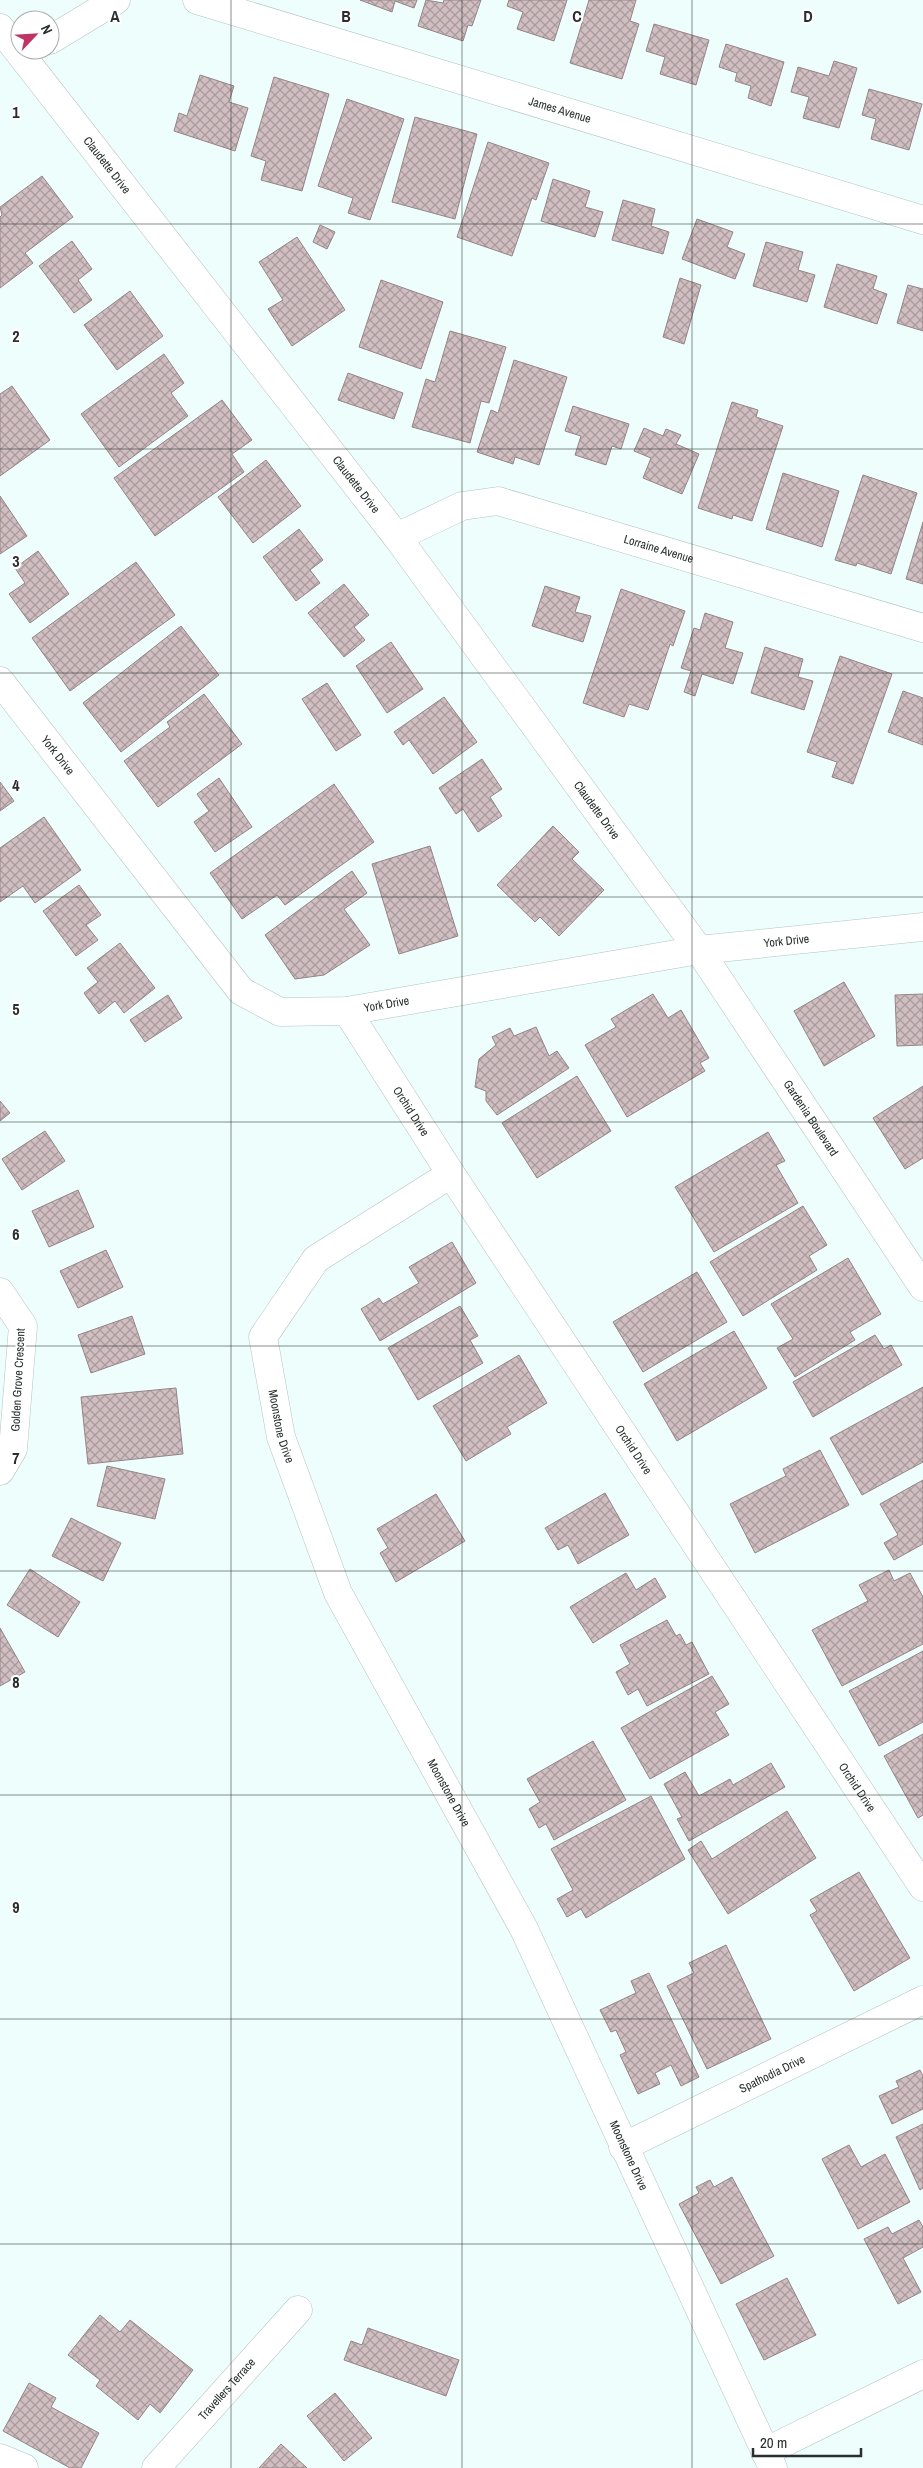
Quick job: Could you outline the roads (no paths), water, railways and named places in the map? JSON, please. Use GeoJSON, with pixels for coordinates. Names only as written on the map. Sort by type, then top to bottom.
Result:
{"type":"FeatureCollection","features":[{"type":"Feature","properties":{"kind":"street"},"geometry":{"type":"LineString","coordinates":[[60,34],[116,0]]}},
{"type":"Feature","properties":{"kind":"street","name":"James Avenue"},"geometry":{"type":"LineString","coordinates":[[197,0],[923,220]]}},
{"type":"Feature","properties":{"kind":"street","name":"Claudette Drive"},"geometry":{"type":"LineString","coordinates":[[0,28],[10,37]]}},
{"type":"Feature","properties":{"kind":"street","name":"Claudette Drive"},"geometry":{"type":"LineString","coordinates":[[32,60],[397,537],[699,950]]}},
{"type":"Feature","properties":{"kind":"street","name":"Lorraine Avenue"},"geometry":{"type":"LineString","coordinates":[[397,537],[462,506],[498,502],[923,628]]}},
{"type":"Feature","properties":{"kind":"street","name":"York Drive"},"geometry":{"type":"LineString","coordinates":[[0,681],[241,991],[280,1012],[347,1011],[699,950],[923,927]]}},
{"type":"Feature","properties":{"kind":"street","name":"Gardenia Boulevard"},"geometry":{"type":"LineString","coordinates":[[699,950],[923,1287]]}},
{"type":"Feature","properties":{"kind":"street","name":"Orchid Drive"},"geometry":{"type":"LineString","coordinates":[[347,1011],[450,1174],[923,1887]]}},
{"type":"Feature","properties":{"kind":"street","name":"Moonstone Drive"},"geometry":{"type":"LineString","coordinates":[[450,1174],[316,1259],[263,1337],[281,1438],[338,1593],[524,1929],[622,2147],[769,2460]]}},
{"type":"Feature","properties":{"kind":"street","name":"Golden Grove Crescent"},"geometry":{"type":"LineString","coordinates":[[0,1292],[23,1326],[13,1449],[0,1471]]}},
{"type":"Feature","properties":{"kind":"street","name":"Spathodia Drive"},"geometry":{"type":"LineString","coordinates":[[622,2147],[923,2000]]}},
{"type":"Feature","properties":{"kind":"street","name":"Travellers Terrace"},"geometry":{"type":"LineString","coordinates":[[156,2468],[298,2310]]}},
{"type":"Feature","properties":{"kind":"street"},"geometry":{"type":"LineString","coordinates":[[769,2460],[923,2374]]}},
{"type":"Feature","properties":{"kind":"street"},"geometry":{"type":"LineString","coordinates":[[0,2458],[24,2468]]}}]}
